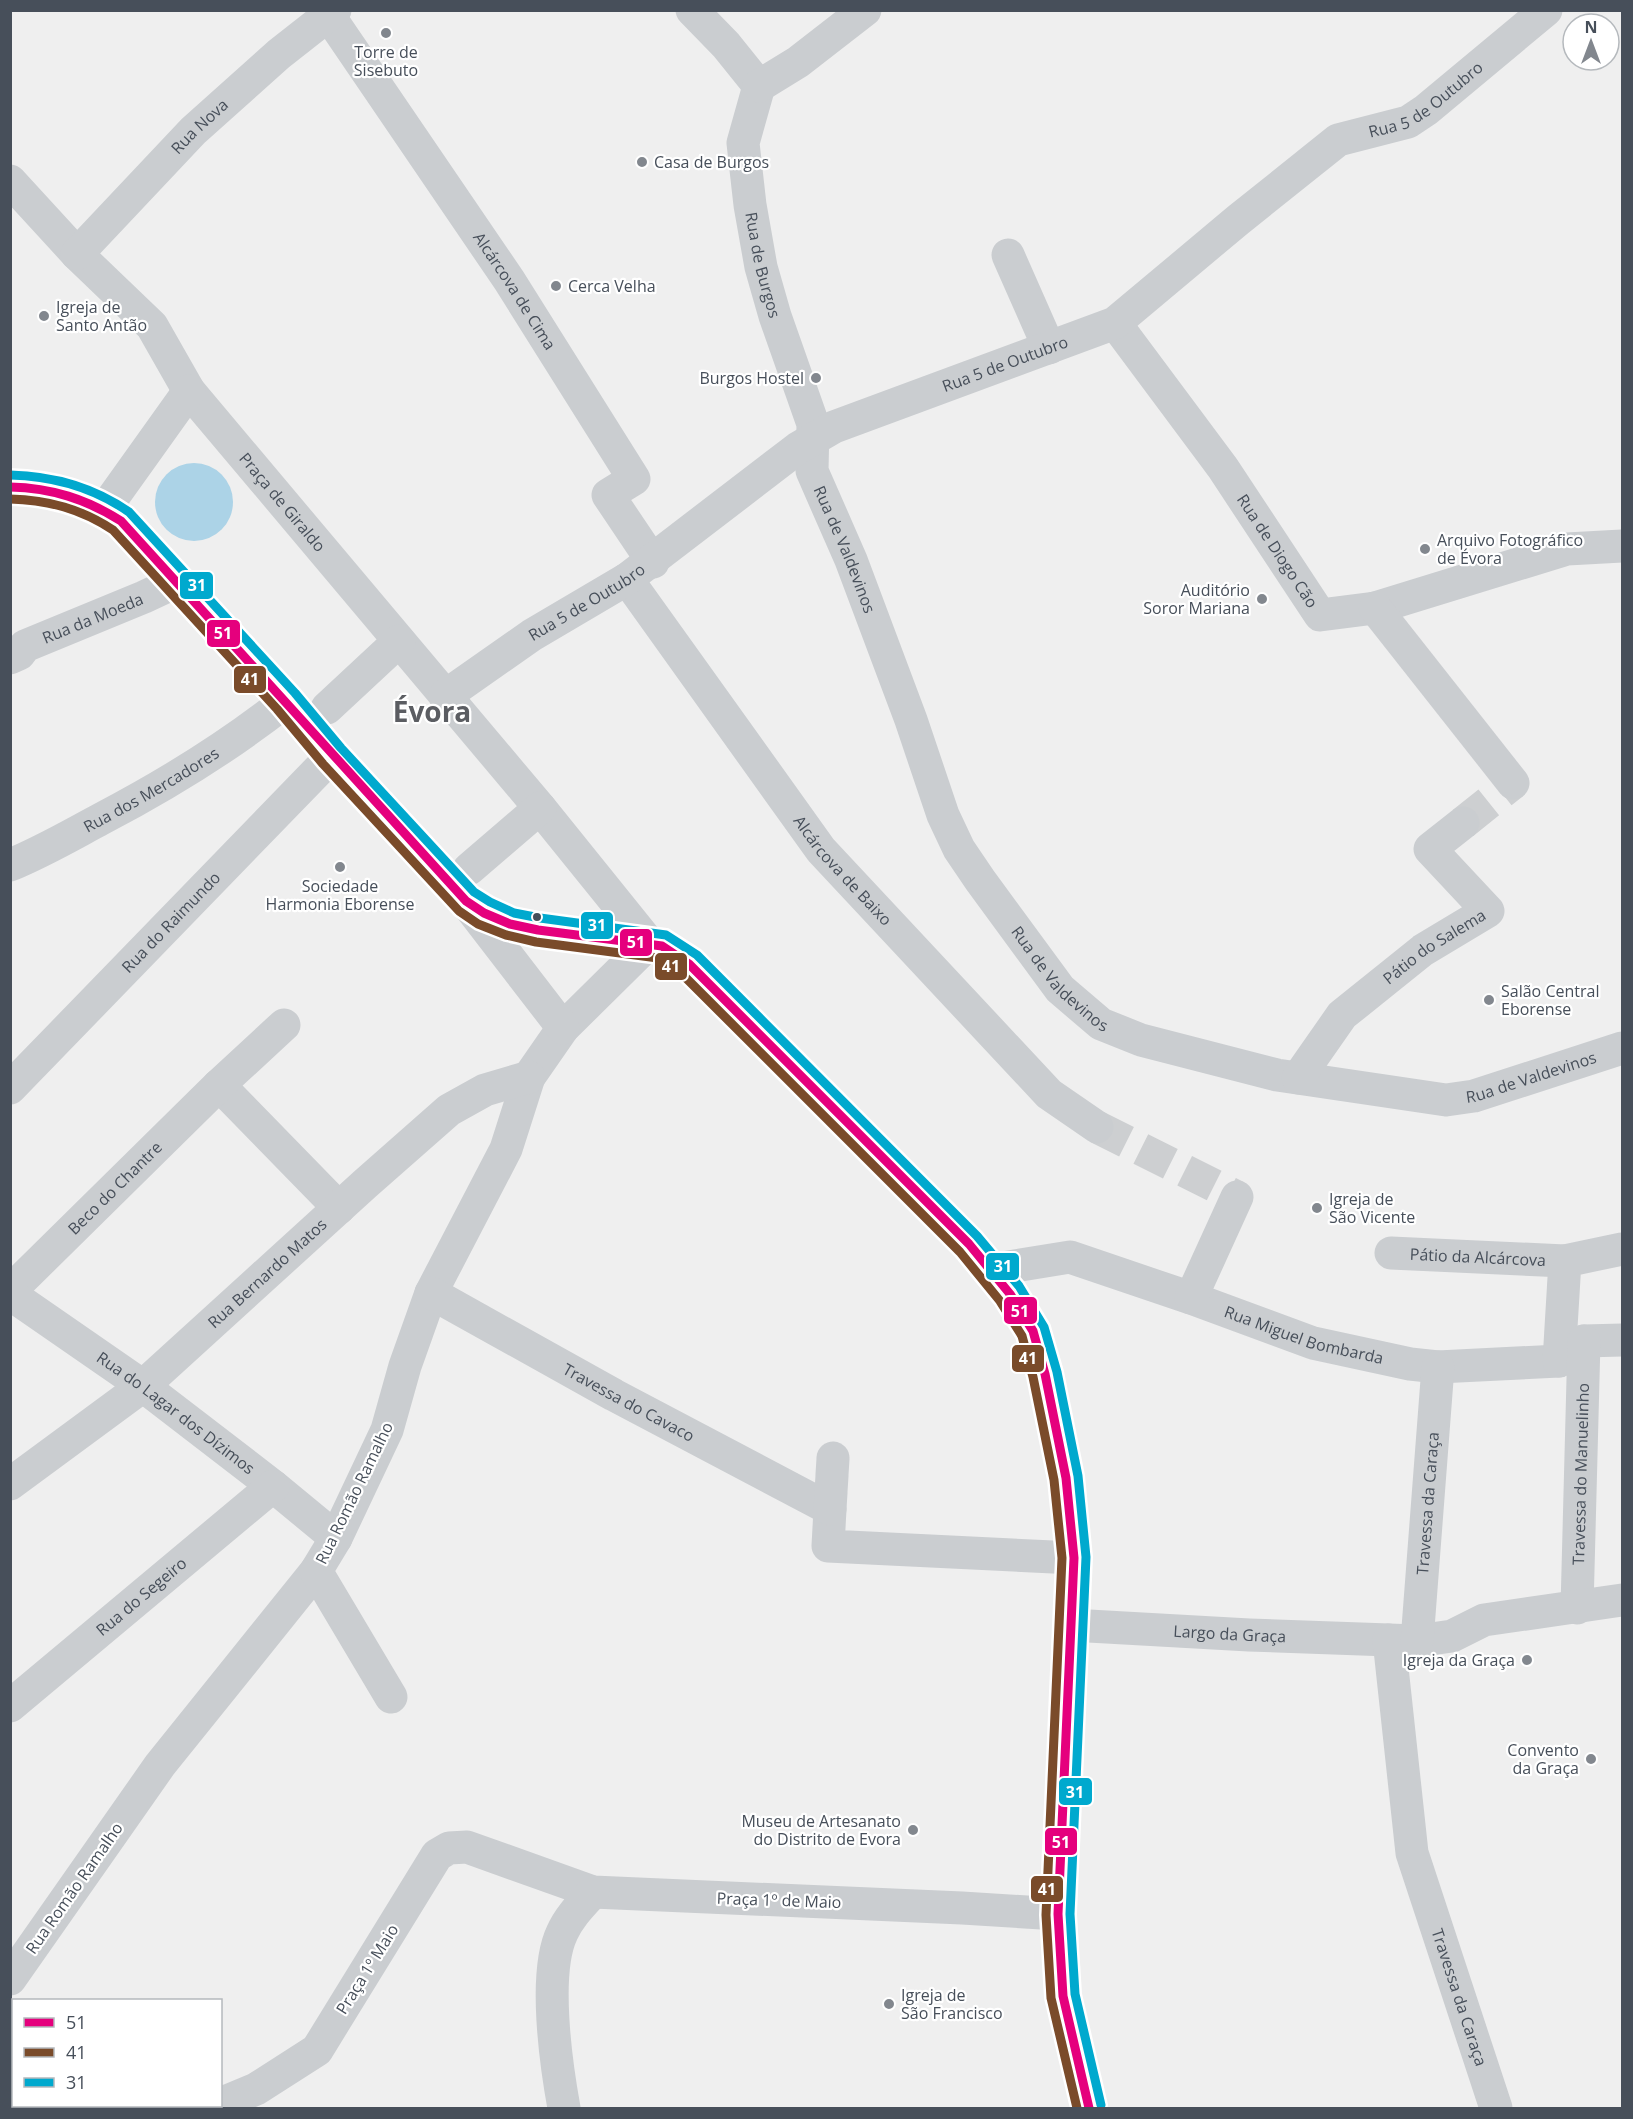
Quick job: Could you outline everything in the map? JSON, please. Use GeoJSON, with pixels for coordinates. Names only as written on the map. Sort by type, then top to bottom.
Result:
{"type":"FeatureCollection","features":[{"type":"Feature","properties":{"kind":"street"},"geometry":{"type":"LineString","coordinates":[[692,10],[726,45],[759,86],[798,62],[864,10]]}},
{"type":"Feature","properties":{"kind":"street","name":"Rua 5 de Outubro"},"geometry":{"type":"LineString","coordinates":[[445,696],[532,635],[640,571],[798,448],[834,427],[1115,323],[1338,140],[1408,122],[1426,110],[1546,10]]}},
{"type":"Feature","properties":{"kind":"street","name":"Rua Nova"},"geometry":{"type":"LineString","coordinates":[[77,254],[193,131],[330,12]]}},
{"type":"Feature","properties":{"kind":"street","name":"Alcárcova de Cima"},"geometry":{"type":"LineString","coordinates":[[330,12],[509,280],[634,479],[608,495],[640,571]]}},
{"type":"Feature","properties":{"kind":"street","name":"Rua de Burgos"},"geometry":{"type":"LineString","coordinates":[[759,86],[743,143],[750,206],[761,267],[775,316],[813,424],[813,439]]}},
{"type":"Feature","properties":{"kind":"street","name":"Praça de Giraldo"},"geometry":{"type":"LineString","coordinates":[[10,182],[77,254],[152,326],[189,391],[445,696],[662,949],[689,964],[969,1244],[1010,1294],[1033,1331],[1045,1374],[1066,1478],[1074,1558],[1058,1914],[1063,1996],[1089,2109]]}},
{"type":"Feature","properties":{"kind":"street"},"geometry":{"type":"LineString","coordinates":[[1008,255],[1049,348]]}},
{"type":"Feature","properties":{"kind":"street","name":"Rua de Diogo Cão"},"geometry":{"type":"LineString","coordinates":[[1115,323],[1223,468],[1320,615],[1374,608],[1567,549],[1623,546]]}},
{"type":"Feature","properties":{"kind":"street"},"geometry":{"type":"LineString","coordinates":[[108,502],[189,391]]}},
{"type":"Feature","properties":{"kind":"street","name":"Rua de Valdevinos"},"geometry":{"type":"LineString","coordinates":[[813,439],[812,471],[851,560],[911,720],[943,815],[959,849],[1060,989],[1101,1024],[1141,1040],[1277,1075],[1446,1100],[1474,1096],[1623,1048]]}},
{"type":"Feature","properties":{"kind":"street"},"geometry":{"type":"LineString","coordinates":[[10,487],[52,489],[108,502],[121,521],[466,901],[562,1028],[662,949]]}},
{"type":"Feature","properties":{"kind":"street","name":"Alcárcova de Baixo"},"geometry":{"type":"LineString","coordinates":[[640,571],[821,850],[1049,1094],[1097,1127]]}},
{"type":"Feature","properties":{"kind":"street","name":"Rua da Moeda"},"geometry":{"type":"LineString","coordinates":[[10,658],[19,654],[25,646],[176,582]]}},
{"type":"Feature","properties":{"kind":"street"},"geometry":{"type":"LineString","coordinates":[[1374,608],[1513,783]]}},
{"type":"Feature","properties":{"kind":"street"},"geometry":{"type":"LineString","coordinates":[[327,708],[399,641]]}},
{"type":"Feature","properties":{"kind":"street","name":"Rua dos Mercadores"},"geometry":{"type":"LineString","coordinates":[[10,865],[34,855],[158,789],[248,731],[286,701]]}},
{"type":"Feature","properties":{"kind":"street","name":"Rua do Raimundo"},"geometry":{"type":"LineString","coordinates":[[10,1088],[332,756]]}},
{"type":"Feature","properties":{"kind":"street"},"geometry":{"type":"LineString","coordinates":[[469,869],[540,808]]}},
{"type":"Feature","properties":{"kind":"street","name":"Pátio do Salema"},"geometry":{"type":"LineString","coordinates":[[1298,1078],[1342,1015],[1424,950],[1488,911],[1430,849],[1463,823]]}},
{"type":"Feature","properties":{"kind":"street"},"geometry":{"type":"LineString","coordinates":[[466,901],[484,913],[510,924],[662,949]]}},
{"type":"Feature","properties":{"kind":"street","name":"Beco do Chantre"},"geometry":{"type":"LineString","coordinates":[[10,1293],[219,1085],[284,1025]]}},
{"type":"Feature","properties":{"kind":"street","name":"Rua Romão Ramalho"},"geometry":{"type":"LineString","coordinates":[[10,1979],[160,1765],[316,1571],[336,1538],[387,1430],[405,1366],[431,1293],[506,1149],[529,1077],[562,1028]]}},
{"type":"Feature","properties":{"kind":"street","name":"Rua Bernardo Matos"},"geometry":{"type":"LineString","coordinates":[[10,1484],[143,1386],[449,1110],[485,1090],[529,1077]]}},
{"type":"Feature","properties":{"kind":"street"},"geometry":{"type":"LineString","coordinates":[[219,1085],[339,1208]]}},
{"type":"Feature","properties":{"kind":"street"},"geometry":{"type":"LineString","coordinates":[[1191,1298],[1237,1197]]}},
{"type":"Feature","properties":{"kind":"street","name":"Pátio da Alcárcova"},"geometry":{"type":"LineString","coordinates":[[1391,1253],[1565,1261],[1623,1248]]}},
{"type":"Feature","properties":{"kind":"street","name":"Rua Miguel Bombarda"},"geometry":{"type":"LineString","coordinates":[[990,1270],[1070,1257],[1314,1343],[1371,1357],[1438,1367],[1571,1351],[1623,1340]]}},
{"type":"Feature","properties":{"kind":"street","name":"Travessa do Manuelinho"},"geometry":{"type":"LineString","coordinates":[[1565,1261],[1571,1351],[1577,1608]]}},
{"type":"Feature","properties":{"kind":"street","name":"Rua do Lagar dos Dízimos"},"geometry":{"type":"LineString","coordinates":[[10,1293],[143,1386],[273,1486],[336,1538]]}},
{"type":"Feature","properties":{"kind":"street","name":"Travessa do Cavaco"},"geometry":{"type":"LineString","coordinates":[[431,1293],[614,1395],[830,1509]]}},
{"type":"Feature","properties":{"kind":"street","name":"Travessa da Caraça"},"geometry":{"type":"LineString","coordinates":[[1438,1367],[1403,1641],[1412,1853],[1496,2109]]}},
{"type":"Feature","properties":{"kind":"street"},"geometry":{"type":"LineString","coordinates":[[833,1458],[828,1546],[1074,1558]]}},
{"type":"Feature","properties":{"kind":"street","name":"Rua do Segeiro"},"geometry":{"type":"LineString","coordinates":[[10,1706],[273,1486]]}},
{"type":"Feature","properties":{"kind":"street"},"geometry":{"type":"LineString","coordinates":[[316,1571],[391,1697]]}},
{"type":"Feature","properties":{"kind":"street","name":"Largo da Graça"},"geometry":{"type":"LineString","coordinates":[[1071,1624],[1250,1635],[1403,1641],[1452,1636],[1484,1620],[1623,1600]]}},
{"type":"Feature","properties":{"kind":"street","name":"Praça 1º Maio"},"geometry":{"type":"LineString","coordinates":[[222,2104],[256,2089],[317,2050],[437,1855],[449,1848],[467,1847],[504,1862]]}},
{"type":"Feature","properties":{"kind":"street","name":"Praça 1º de Maio"},"geometry":{"type":"LineString","coordinates":[[504,1862],[593,1892],[1058,1914]]}},
{"type":"Feature","properties":{"kind":"street"},"geometry":{"type":"LineString","coordinates":[[564,2109],[556,2061],[554,1960],[561,1935],[572,1915],[593,1892]]}},
{"type":"Feature","properties":{"kind":"water"},"geometry":{"type":"Polygon","coordinates":[[[194,463],[209,466],[222,474],[230,487],[233,502],[230,517],[222,530],[209,538],[194,541],[179,538],[166,530],[158,517],[155,502],[158,487],[166,474],[179,466],[194,463]]]}},
{"type":"Feature","properties":{"kind":"tunnel"},"geometry":{"type":"LineString","coordinates":[[1463,823],[1513,783]]}},
{"type":"Feature","properties":{"kind":"tunnel"},"geometry":{"type":"LineString","coordinates":[[1097,1127],[1237,1197]]}},
{"type":"Feature","properties":{"kind":"transit line","name":"31"},"geometry":{"type":"LineString","coordinates":[[10,475],[42,478],[72,485],[101,496],[129,512],[474,892],[514,913],[666,935],[697,955],[977,1236],[1019,1286],[1044,1327],[1057,1372],[1078,1476],[1086,1557],[1070,1914],[1075,1994],[1101,2105]]}},
{"type":"Feature","properties":{"kind":"transit line","name":"51"},"geometry":{"type":"LineString","coordinates":[[10,487],[54,492],[68,496],[121,521],[466,901],[484,913],[510,924],[538,930],[662,946],[689,964],[969,1244],[1010,1294],[1033,1331],[1045,1374],[1066,1478],[1074,1558],[1058,1914],[1063,1996],[1089,2108]]}},
{"type":"Feature","properties":{"kind":"transit line","name":"41"},"geometry":{"type":"LineString","coordinates":[[10,499],[38,501],[64,507],[89,516],[113,530],[277,709],[323,764],[459,911],[478,924],[506,935],[536,942],[658,958],[681,973],[960,1252],[1000,1301],[1022,1336],[1033,1377],[1054,1480],[1062,1558],[1046,1915],[1051,1998],[1077,2108]]}},
{"type":"Feature","properties":{"kind":"place","name":"Torre de Sisebuto"},"geometry":{"type":"Point","coordinates":[386,33]}},
{"type":"Feature","properties":{"kind":"place","name":"Casa de Burgos"},"geometry":{"type":"Point","coordinates":[642,162]}},
{"type":"Feature","properties":{"kind":"place","name":"Cerca Velha"},"geometry":{"type":"Point","coordinates":[556,286]}},
{"type":"Feature","properties":{"kind":"place","name":"Igreja de Santo Antão"},"geometry":{"type":"Point","coordinates":[44,316]}},
{"type":"Feature","properties":{"kind":"place","name":"Burgos Hostel"},"geometry":{"type":"Point","coordinates":[816,378]}},
{"type":"Feature","properties":{"kind":"place","name":"Arquivo Fotográfico de Évora"},"geometry":{"type":"Point","coordinates":[1425,549]}},
{"type":"Feature","properties":{"kind":"place","name":"Auditório Soror Mariana"},"geometry":{"type":"Point","coordinates":[1262,599]}},
{"type":"Feature","properties":{"kind":"place","name":"Sociedade Harmonia Eborense"},"geometry":{"type":"Point","coordinates":[340,867]}},
{"type":"Feature","properties":{"kind":"place","name":"Salão Central Eborense"},"geometry":{"type":"Point","coordinates":[1489,1000]}},
{"type":"Feature","properties":{"kind":"place","name":"Igreja de São Vicente"},"geometry":{"type":"Point","coordinates":[1317,1208]}},
{"type":"Feature","properties":{"kind":"place","name":"Igreja da Graça"},"geometry":{"type":"Point","coordinates":[1527,1660]}},
{"type":"Feature","properties":{"kind":"place","name":"Convento da Graça"},"geometry":{"type":"Point","coordinates":[1591,1759]}},
{"type":"Feature","properties":{"kind":"place","name":"Museu de Artesanato do Distrito de Evora"},"geometry":{"type":"Point","coordinates":[913,1830]}},
{"type":"Feature","properties":{"kind":"place","name":"Igreja de São Francisco"},"geometry":{"type":"Point","coordinates":[889,2004]}},
{"type":"Feature","properties":{"kind":"district","name":"Évora"},"geometry":{"type":"Point","coordinates":[432,712]}}]}
